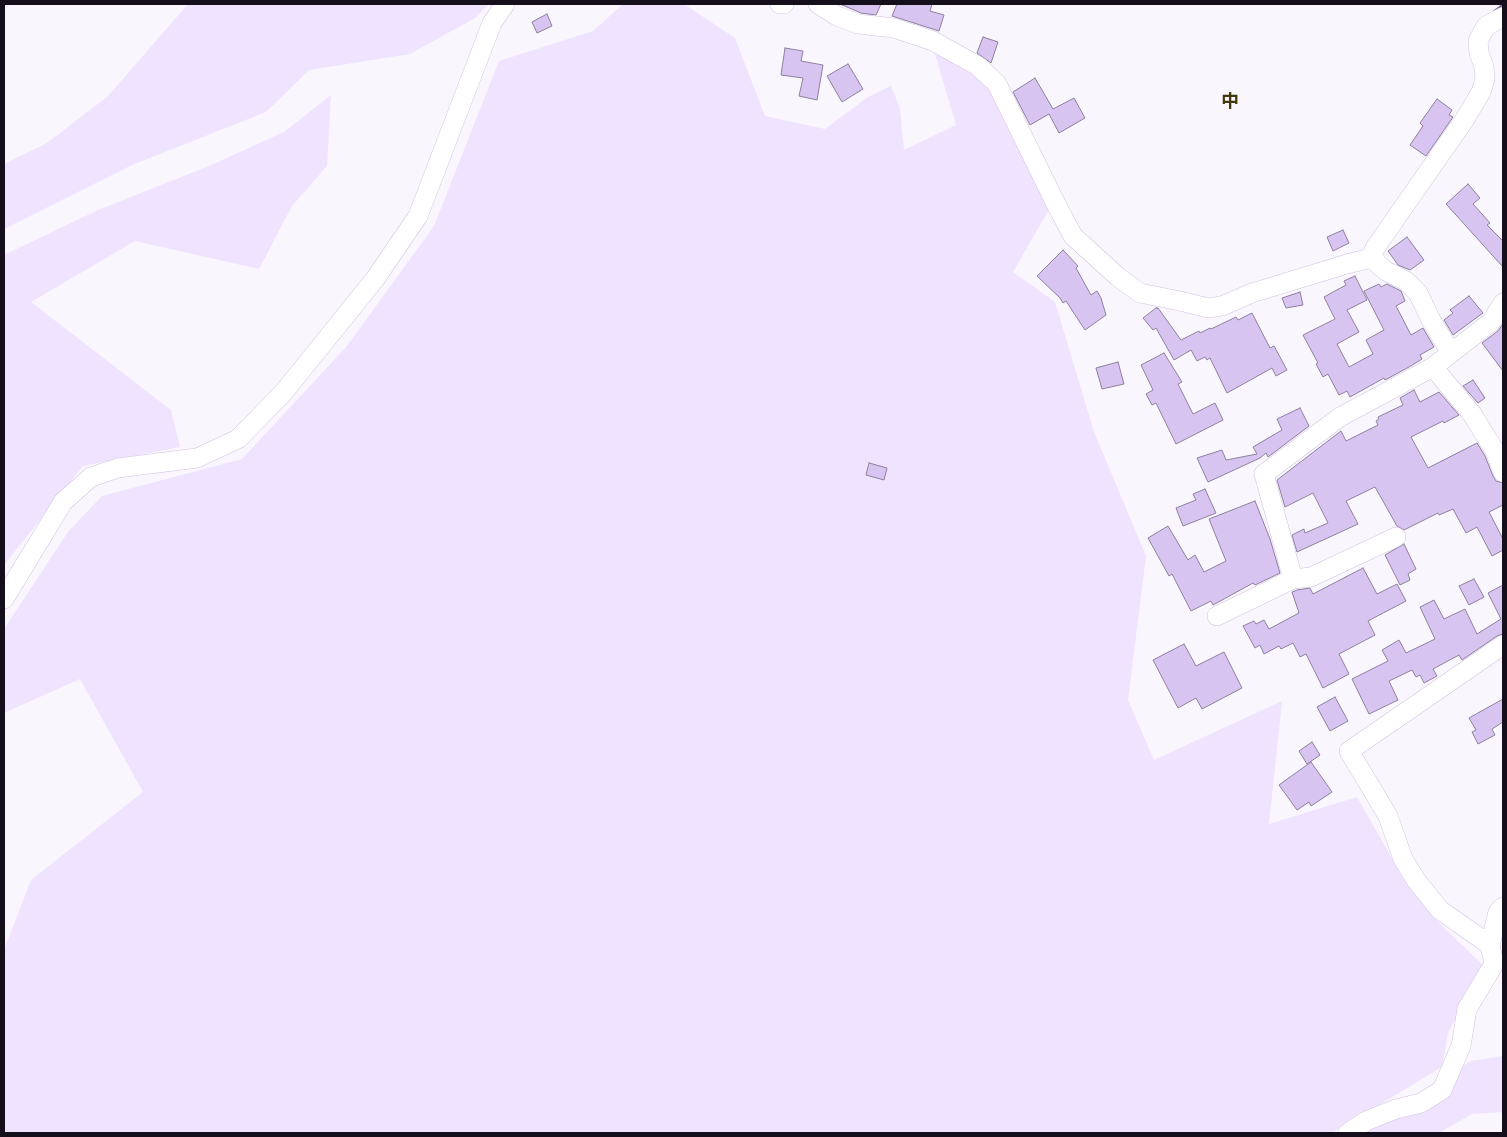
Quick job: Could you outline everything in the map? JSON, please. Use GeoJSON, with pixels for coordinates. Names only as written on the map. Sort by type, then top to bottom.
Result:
{"type":"FeatureCollection","features":[{"type":"Feature","properties":{"kind":"street"},"geometry":{"type":"LineString","coordinates":[[4,599],[62,502],[91,477],[118,468],[197,458],[238,439],[283,393],[375,279],[418,216],[492,23],[505,4]]}},
{"type":"Feature","properties":{"kind":"street"},"geometry":{"type":"LineString","coordinates":[[818,4],[837,16],[858,24],[894,28],[934,41],[978,66],[997,84],[1073,236],[1118,277],[1140,293],[1180,300],[1208,308],[1222,306],[1261,290],[1371,258]]}},
{"type":"Feature","properties":{"kind":"street"},"geometry":{"type":"LineString","coordinates":[[1371,258],[1375,248],[1465,119],[1481,92],[1485,79],[1478,41],[1486,26],[1503,17]]}},
{"type":"Feature","properties":{"kind":"street"},"geometry":{"type":"LineString","coordinates":[[1371,258],[1386,271],[1406,281],[1418,293],[1431,320],[1451,353]]}},
{"type":"Feature","properties":{"kind":"street"},"geometry":{"type":"LineString","coordinates":[[1293,579],[1264,474],[1340,418],[1391,388],[1433,367],[1491,322],[1503,302]]}},
{"type":"Feature","properties":{"kind":"street"},"geometry":{"type":"LineString","coordinates":[[1433,367],[1472,414],[1495,451],[1503,472]]}},
{"type":"Feature","properties":{"kind":"street"},"geometry":{"type":"LineString","coordinates":[[1217,616],[1293,579],[1311,577],[1396,536]]}},
{"type":"Feature","properties":{"kind":"street"},"geometry":{"type":"LineString","coordinates":[[1490,945],[1440,910],[1416,880],[1403,859],[1384,808],[1349,751],[1503,645]]}},
{"type":"Feature","properties":{"kind":"street"},"geometry":{"type":"LineString","coordinates":[[1348,1133],[1366,1122],[1396,1109],[1421,1103],[1442,1090],[1461,1046],[1467,1009],[1494,964],[1490,945],[1498,912],[1503,907]]}},
{"type":"Feature","properties":{"kind":"shaded area"},"geometry":{"type":"Polygon","coordinates":[[[188,4],[489,4],[475,18],[410,54],[309,70],[266,112],[132,165],[4,229],[4,164],[47,143],[108,96],[188,4]]]}},
{"type":"Feature","properties":{"kind":"shaded area"},"geometry":{"type":"Polygon","coordinates":[[[623,4],[684,4],[735,38],[765,116],[825,129],[868,97],[891,86],[900,108],[904,150],[956,125],[932,44],[975,70],[995,91],[1051,206],[1013,272],[1055,302],[1094,432],[1146,556],[1128,700],[1154,760],[1282,701],[1269,824],[1357,797],[1408,886],[1435,919],[1483,965],[1448,1033],[1442,1067],[1332,1133],[4,1133],[4,950],[31,880],[143,792],[80,679],[4,713],[4,629],[68,532],[102,496],[242,459],[347,346],[434,226],[499,61],[593,31],[623,4]]]}},
{"type":"Feature","properties":{"kind":"shaded area"},"geometry":{"type":"Polygon","coordinates":[[[331,95],[327,166],[292,206],[259,269],[135,241],[31,302],[171,410],[180,447],[83,466],[4,565],[4,255],[98,210],[209,166],[284,132],[331,95]]]}},
{"type":"Feature","properties":{"kind":"shaded area"},"geometry":{"type":"Polygon","coordinates":[[[1503,1056],[1503,1112],[1472,1114],[1439,1133],[1364,1133],[1403,1108],[1416,1105],[1427,1087],[1471,1061],[1503,1056]]]}},
{"type":"Feature","properties":{"kind":"building"},"geometry":{"type":"Polygon","coordinates":[[[840,4],[881,4],[876,15],[861,13],[840,4]]]}},
{"type":"Feature","properties":{"kind":"building"},"geometry":{"type":"Polygon","coordinates":[[[897,4],[932,4],[930,11],[944,15],[939,31],[892,16],[897,4]]]}},
{"type":"Feature","properties":{"kind":"building"},"geometry":{"type":"Polygon","coordinates":[[[547,14],[552,26],[537,33],[532,22],[547,14]]]}},
{"type":"Feature","properties":{"kind":"building"},"geometry":{"type":"Polygon","coordinates":[[[983,37],[998,42],[991,63],[977,53],[983,37]]]}},
{"type":"Feature","properties":{"kind":"building"},"geometry":{"type":"Polygon","coordinates":[[[785,48],[803,51],[801,61],[823,65],[817,100],[799,96],[803,78],[781,75],[785,48]]]}},
{"type":"Feature","properties":{"kind":"building"},"geometry":{"type":"Polygon","coordinates":[[[848,64],[863,89],[842,102],[827,76],[848,64]]]}},
{"type":"Feature","properties":{"kind":"building"},"geometry":{"type":"Polygon","coordinates":[[[1035,78],[1053,109],[1074,98],[1085,118],[1059,133],[1049,114],[1030,125],[1013,92],[1035,78]]]}},
{"type":"Feature","properties":{"kind":"building"},"geometry":{"type":"Polygon","coordinates":[[[1437,99],[1452,110],[1449,115],[1453,117],[1426,156],[1410,145],[1423,126],[1420,123],[1437,99]]]}},
{"type":"Feature","properties":{"kind":"building"},"geometry":{"type":"Polygon","coordinates":[[[1468,184],[1480,198],[1473,204],[1490,223],[1487,225],[1503,241],[1503,267],[1446,204],[1468,184]]]}},
{"type":"Feature","properties":{"kind":"building"},"geometry":{"type":"Polygon","coordinates":[[[1343,230],[1349,243],[1333,251],[1327,237],[1343,230]]]}},
{"type":"Feature","properties":{"kind":"building"},"geometry":{"type":"Polygon","coordinates":[[[1407,237],[1424,260],[1410,270],[1398,265],[1388,251],[1407,237]]]}},
{"type":"Feature","properties":{"kind":"building"},"geometry":{"type":"Polygon","coordinates":[[[1063,250],[1078,266],[1076,268],[1091,295],[1097,291],[1106,315],[1085,330],[1066,301],[1063,303],[1037,276],[1063,250]]]}},
{"type":"Feature","properties":{"kind":"building"},"geometry":{"type":"Polygon","coordinates":[[[1355,276],[1367,300],[1347,310],[1359,332],[1337,344],[1349,367],[1373,354],[1366,340],[1384,330],[1364,291],[1379,284],[1381,287],[1387,284],[1401,291],[1405,301],[1396,306],[1411,335],[1423,328],[1434,347],[1420,355],[1422,359],[1409,367],[1385,380],[1384,378],[1350,397],[1347,391],[1339,395],[1328,374],[1323,377],[1316,364],[1318,363],[1303,335],[1335,319],[1324,297],[1346,285],[1344,281],[1355,276]]]}},
{"type":"Feature","properties":{"kind":"building"},"geometry":{"type":"Polygon","coordinates":[[[1300,292],[1303,305],[1286,308],[1282,298],[1300,292]]]}},
{"type":"Feature","properties":{"kind":"building"},"geometry":{"type":"Polygon","coordinates":[[[1469,296],[1483,313],[1453,335],[1444,320],[1453,313],[1450,310],[1469,296]]]}},
{"type":"Feature","properties":{"kind":"building"},"geometry":{"type":"Polygon","coordinates":[[[1158,308],[1181,340],[1199,331],[1200,333],[1236,317],[1238,320],[1252,313],[1270,348],[1274,346],[1287,370],[1276,376],[1272,368],[1227,393],[1210,358],[1207,360],[1205,357],[1197,361],[1191,350],[1174,360],[1156,328],[1153,330],[1143,318],[1158,308]]]}},
{"type":"Feature","properties":{"kind":"building"},"geometry":{"type":"Polygon","coordinates":[[[1503,324],[1503,371],[1482,343],[1498,331],[1503,324]]]}},
{"type":"Feature","properties":{"kind":"building"},"geometry":{"type":"Polygon","coordinates":[[[1164,353],[1182,382],[1178,384],[1193,414],[1215,403],[1223,420],[1176,444],[1156,403],[1152,405],[1146,394],[1153,390],[1141,365],[1164,353]]]}},
{"type":"Feature","properties":{"kind":"building"},"geometry":{"type":"Polygon","coordinates":[[[1118,362],[1124,384],[1102,389],[1096,368],[1118,362]]]}},
{"type":"Feature","properties":{"kind":"building"},"geometry":{"type":"Polygon","coordinates":[[[1473,380],[1485,398],[1478,403],[1463,386],[1473,380]]]}},
{"type":"Feature","properties":{"kind":"building"},"geometry":{"type":"Polygon","coordinates":[[[1414,390],[1420,402],[1439,392],[1459,415],[1411,437],[1428,468],[1477,443],[1496,481],[1503,483],[1503,505],[1489,512],[1503,539],[1503,550],[1492,556],[1477,527],[1466,533],[1453,509],[1439,515],[1438,513],[1404,530],[1397,526],[1375,487],[1346,501],[1358,524],[1297,552],[1292,535],[1304,529],[1305,533],[1328,523],[1313,493],[1285,507],[1277,480],[1341,431],[1346,441],[1378,425],[1376,421],[1379,419],[1378,417],[1403,405],[1400,398],[1414,390]]]}},
{"type":"Feature","properties":{"kind":"building"},"geometry":{"type":"Polygon","coordinates":[[[1300,408],[1309,426],[1268,457],[1266,453],[1260,458],[1208,482],[1197,458],[1222,450],[1226,460],[1257,454],[1253,447],[1282,430],[1277,419],[1300,408]]]}},
{"type":"Feature","properties":{"kind":"building"},"geometry":{"type":"Polygon","coordinates":[[[869,463],[887,468],[884,480],[866,475],[869,463]]]}},
{"type":"Feature","properties":{"kind":"building"},"geometry":{"type":"Polygon","coordinates":[[[1205,489],[1216,513],[1183,526],[1176,508],[1196,500],[1193,494],[1205,489]]]}},
{"type":"Feature","properties":{"kind":"building"},"geometry":{"type":"Polygon","coordinates":[[[1255,501],[1270,539],[1280,573],[1255,585],[1253,583],[1213,605],[1211,601],[1191,611],[1172,574],[1169,576],[1148,538],[1168,526],[1188,560],[1195,555],[1204,572],[1226,561],[1209,519],[1255,501]]]}},
{"type":"Feature","properties":{"kind":"building"},"geometry":{"type":"Polygon","coordinates":[[[1404,544],[1416,569],[1408,574],[1410,580],[1400,585],[1385,555],[1404,544]]]}},
{"type":"Feature","properties":{"kind":"building"},"geometry":{"type":"Polygon","coordinates":[[[1363,568],[1377,594],[1397,584],[1406,601],[1368,621],[1375,635],[1339,654],[1349,674],[1323,688],[1306,654],[1300,657],[1293,643],[1281,649],[1279,646],[1264,654],[1260,645],[1255,648],[1243,626],[1254,621],[1256,624],[1264,620],[1269,629],[1299,613],[1292,592],[1310,588],[1313,594],[1363,568]]]}},
{"type":"Feature","properties":{"kind":"building"},"geometry":{"type":"Polygon","coordinates":[[[1474,579],[1484,597],[1469,605],[1459,586],[1474,579]]]}},
{"type":"Feature","properties":{"kind":"building"},"geometry":{"type":"Polygon","coordinates":[[[1503,585],[1503,634],[1497,636],[1462,660],[1459,655],[1433,669],[1437,676],[1424,683],[1420,675],[1416,677],[1412,670],[1389,681],[1398,700],[1369,714],[1352,679],[1388,661],[1382,650],[1399,640],[1406,653],[1435,639],[1420,607],[1434,600],[1444,619],[1465,609],[1477,634],[1501,619],[1488,593],[1503,585]]]}},
{"type":"Feature","properties":{"kind":"building"},"geometry":{"type":"Polygon","coordinates":[[[1184,644],[1196,666],[1224,652],[1242,688],[1202,709],[1196,698],[1178,708],[1153,660],[1184,644]]]}},
{"type":"Feature","properties":{"kind":"building"},"geometry":{"type":"Polygon","coordinates":[[[1335,697],[1348,721],[1330,731],[1317,707],[1335,697]]]}},
{"type":"Feature","properties":{"kind":"building"},"geometry":{"type":"Polygon","coordinates":[[[1503,699],[1503,722],[1492,729],[1495,735],[1478,744],[1472,732],[1476,730],[1469,718],[1503,699]]]}},
{"type":"Feature","properties":{"kind":"building"},"geometry":{"type":"Polygon","coordinates":[[[1312,742],[1320,755],[1307,764],[1299,751],[1312,742]]]}},
{"type":"Feature","properties":{"kind":"building"},"geometry":{"type":"Polygon","coordinates":[[[1311,762],[1332,792],[1311,806],[1309,802],[1297,810],[1279,785],[1311,762]]]}},
{"type":"Feature","properties":{"kind":"waterway"},"geometry":{"type":"LineString","coordinates":[[1495,12],[1503,6]]}},
{"type":"Feature","properties":{"kind":"district","name":"中"},"geometry":{"type":"Point","coordinates":[1230,102]}}]}
